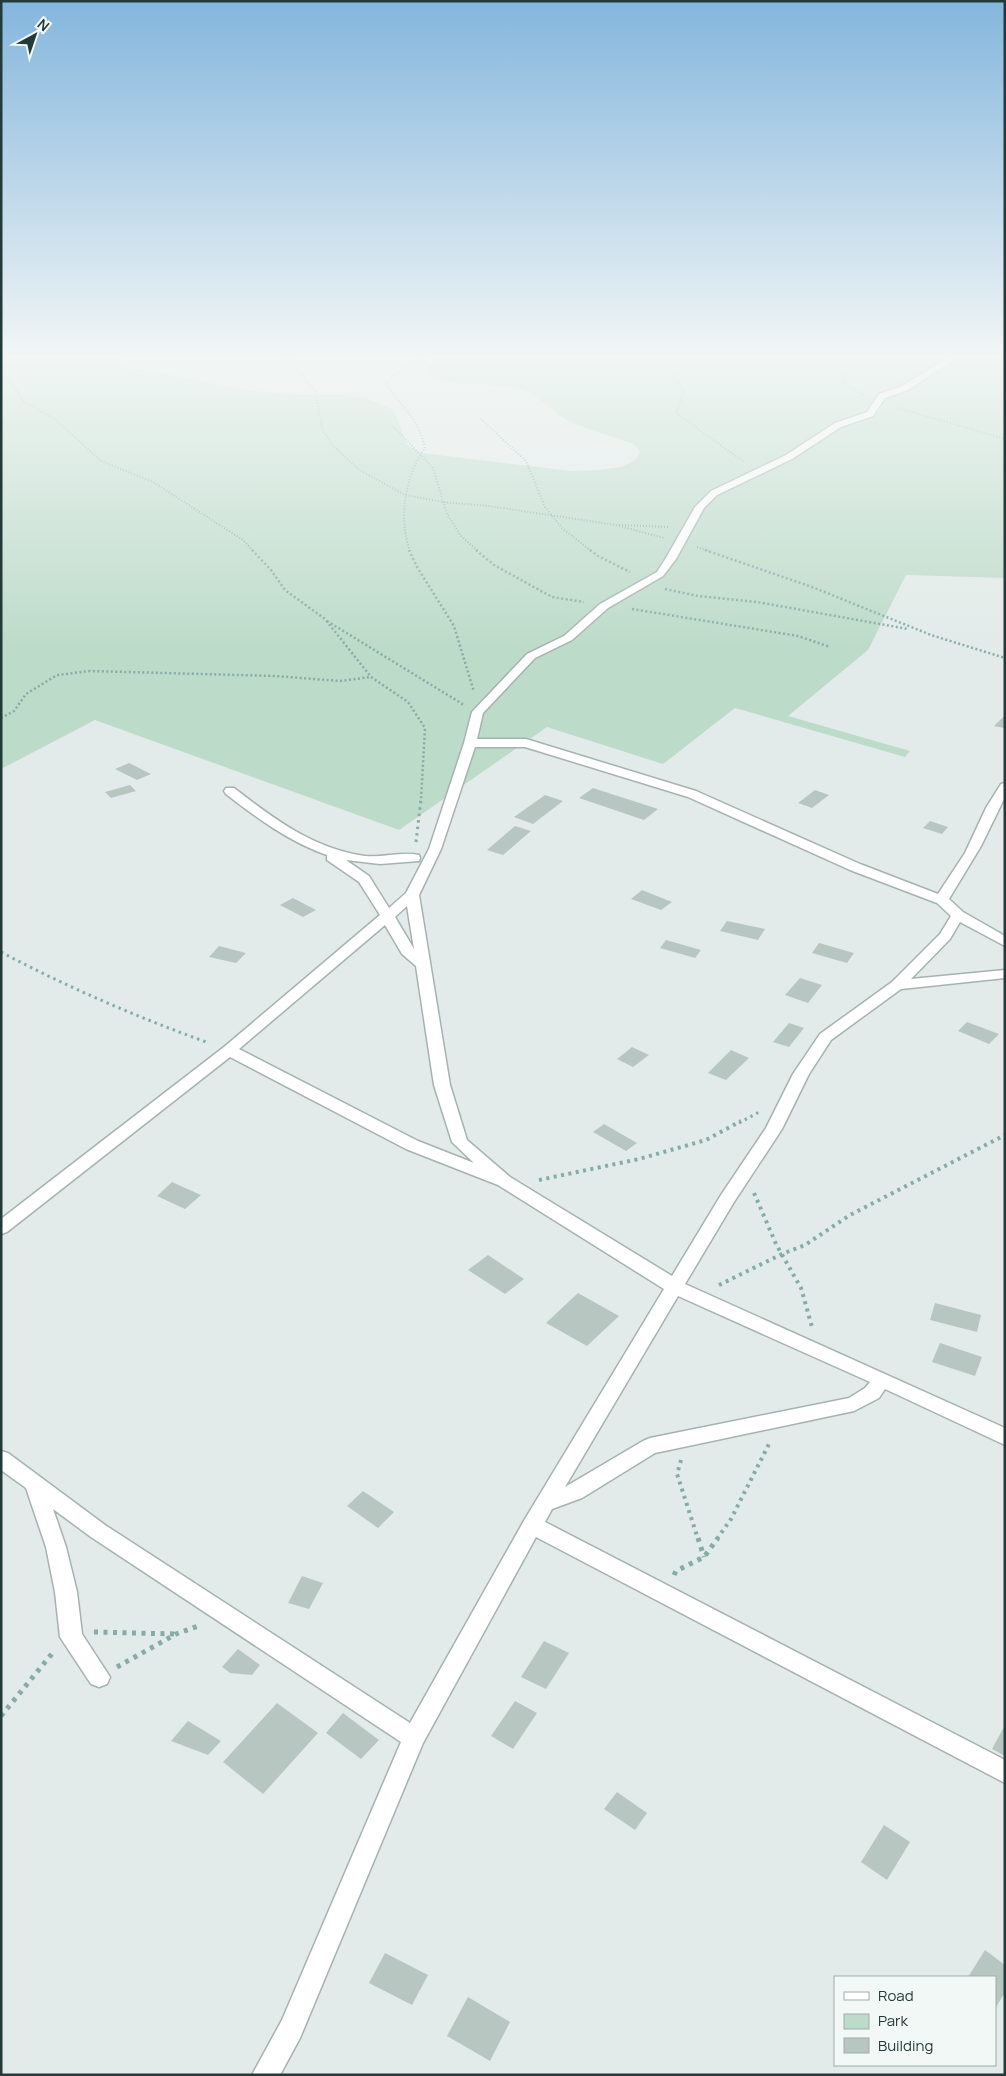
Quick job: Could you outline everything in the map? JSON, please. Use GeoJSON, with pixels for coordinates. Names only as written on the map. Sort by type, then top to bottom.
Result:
{"type":"FeatureCollection","features":[{"type":"Feature","properties":{"kind":"street"},"geometry":{"type":"LineString","coordinates":[[1,1228],[229,1050],[412,895],[435,849],[470,743],[478,712],[531,656],[568,638],[604,606],[660,574],[671,559],[700,507],[714,492],[794,454]]}},
{"type":"Feature","properties":{"kind":"street"},"geometry":{"type":"LineString","coordinates":[[470,743],[526,743],[692,794],[855,868],[942,900],[958,915],[1005,942]]}},
{"type":"Feature","properties":{"kind":"street"},"geometry":{"type":"LineString","coordinates":[[942,900],[950,882],[974,848],[996,800],[1005,787]]}},
{"type":"Feature","properties":{"kind":"street"},"geometry":{"type":"LineString","coordinates":[[230,791],[256,812],[290,834],[322,850],[364,879],[408,951],[424,965]]}},
{"type":"Feature","properties":{"kind":"street"},"geometry":{"type":"LineString","coordinates":[[322,850],[340,856],[371,861],[414,858]]}},
{"type":"Feature","properties":{"kind":"street"},"geometry":{"type":"LineString","coordinates":[[412,895],[442,1085],[460,1142],[504,1181]]}},
{"type":"Feature","properties":{"kind":"street"},"geometry":{"type":"LineString","coordinates":[[265,2075],[291,2029],[414,1738],[532,1525],[727,1198],[774,1128],[801,1074],[825,1037],[897,985],[945,936],[958,915]]}},
{"type":"Feature","properties":{"kind":"street"},"geometry":{"type":"LineString","coordinates":[[897,985],[1005,974]]}},
{"type":"Feature","properties":{"kind":"street"},"geometry":{"type":"LineString","coordinates":[[229,1050],[412,1145],[504,1181],[629,1257],[675,1288],[967,1418],[1005,1437]]}},
{"type":"Feature","properties":{"kind":"street"},"geometry":{"type":"LineString","coordinates":[[545,1503],[575,1492],[650,1446],[854,1404],[872,1394],[882,1380]]}},
{"type":"Feature","properties":{"kind":"street"},"geometry":{"type":"LineString","coordinates":[[1,1460],[98,1531],[414,1738]]}},
{"type":"Feature","properties":{"kind":"street"},"geometry":{"type":"LineString","coordinates":[[34,1483],[56,1547],[66,1592],[71,1637],[99,1677]]}},
{"type":"Feature","properties":{"kind":"street"},"geometry":{"type":"LineString","coordinates":[[532,1525],[1005,1772]]}},
{"type":"Feature","properties":{"kind":"path"},"geometry":{"type":"LineString","coordinates":[[93,454],[101,461],[153,482],[243,540],[271,570],[284,590],[325,619],[452,699],[478,712]]}},
{"type":"Feature","properties":{"kind":"path"},"geometry":{"type":"LineString","coordinates":[[342,454],[358,469],[405,495],[443,502],[489,506],[616,525],[652,525],[688,530]]}},
{"type":"Feature","properties":{"kind":"path"},"geometry":{"type":"LineString","coordinates":[[478,712],[473,702],[474,693],[458,636],[411,555],[405,523],[405,495],[416,457],[419,454],[433,468],[447,514],[461,536],[494,565],[552,597],[798,636],[830,646]]}},
{"type":"Feature","properties":{"kind":"path"},"geometry":{"type":"LineString","coordinates":[[732,454],[743,462],[763,468]]}},
{"type":"Feature","properties":{"kind":"path"},"geometry":{"type":"LineString","coordinates":[[616,525],[681,542],[812,588],[915,631],[965,648],[1005,658]]}},
{"type":"Feature","properties":{"kind":"path"},"geometry":{"type":"LineString","coordinates":[[325,619],[371,677],[408,702],[425,728],[423,784],[414,858]]}},
{"type":"Feature","properties":{"kind":"path"},"geometry":{"type":"LineString","coordinates":[[1,718],[14,711],[26,694],[57,675],[90,671],[275,676],[340,680],[371,677]]}},
{"type":"Feature","properties":{"kind":"path"},"geometry":{"type":"LineString","coordinates":[[1,952],[54,980],[133,1016],[229,1050]]}},
{"type":"Feature","properties":{"kind":"path"},"geometry":{"type":"LineString","coordinates":[[536,1181],[638,1159],[706,1140],[790,1095]]}},
{"type":"Feature","properties":{"kind":"path"},"geometry":{"type":"LineString","coordinates":[[696,1296],[782,1254],[805,1245],[858,1211],[1005,1135]]}},
{"type":"Feature","properties":{"kind":"path"},"geometry":{"type":"LineString","coordinates":[[753,1160],[754,1194],[782,1254],[801,1288],[819,1352]]}},
{"type":"Feature","properties":{"kind":"path"},"geometry":{"type":"LineString","coordinates":[[664,1593],[676,1571],[704,1557],[731,1519],[782,1418]]}},
{"type":"Feature","properties":{"kind":"path"},"geometry":{"type":"LineString","coordinates":[[687,1438],[677,1474],[704,1557]]}},
{"type":"Feature","properties":{"kind":"path"},"geometry":{"type":"LineString","coordinates":[[99,1677],[176,1634],[227,1615]]}},
{"type":"Feature","properties":{"kind":"green space"},"geometry":{"type":"Polygon","coordinates":[[[1,454],[429,454],[571,471],[621,467],[635,460],[639,454],[1005,454],[1005,578],[906,575],[868,650],[788,716],[910,751],[905,757],[735,708],[663,764],[547,727],[399,830],[95,720],[1,769],[1,454]]]}},
{"type":"Feature","properties":{"kind":"building"},"geometry":{"type":"Polygon","coordinates":[[[1005,715],[1004,728],[994,726],[1005,715]]]}},
{"type":"Feature","properties":{"kind":"building"},"geometry":{"type":"Polygon","coordinates":[[[129,763],[151,774],[137,780],[115,769],[129,763]]]}},
{"type":"Feature","properties":{"kind":"building"},"geometry":{"type":"Polygon","coordinates":[[[130,785],[136,791],[111,798],[105,792],[130,785]]]}},
{"type":"Feature","properties":{"kind":"building"},"geometry":{"type":"Polygon","coordinates":[[[593,788],[658,809],[644,820],[579,798],[593,788]]]}},
{"type":"Feature","properties":{"kind":"building"},"geometry":{"type":"Polygon","coordinates":[[[815,790],[829,795],[812,808],[798,803],[815,790]]]}},
{"type":"Feature","properties":{"kind":"building"},"geometry":{"type":"Polygon","coordinates":[[[545,795],[563,801],[533,824],[514,817],[545,795]]]}},
{"type":"Feature","properties":{"kind":"building"},"geometry":{"type":"Polygon","coordinates":[[[930,821],[948,827],[942,834],[923,828],[930,821]]]}},
{"type":"Feature","properties":{"kind":"building"},"geometry":{"type":"Polygon","coordinates":[[[515,826],[531,831],[503,855],[487,850],[515,826]]]}},
{"type":"Feature","properties":{"kind":"building"},"geometry":{"type":"Polygon","coordinates":[[[642,890],[672,902],[661,910],[631,899],[642,890]]]}},
{"type":"Feature","properties":{"kind":"building"},"geometry":{"type":"Polygon","coordinates":[[[293,898],[316,910],[303,917],[280,905],[293,898]]]}},
{"type":"Feature","properties":{"kind":"building"},"geometry":{"type":"Polygon","coordinates":[[[727,921],[765,929],[758,940],[720,931],[727,921]]]}},
{"type":"Feature","properties":{"kind":"building"},"geometry":{"type":"Polygon","coordinates":[[[666,940],[701,950],[695,958],[660,948],[666,940]]]}},
{"type":"Feature","properties":{"kind":"building"},"geometry":{"type":"Polygon","coordinates":[[[819,943],[854,953],[847,963],[812,953],[819,943]]]}},
{"type":"Feature","properties":{"kind":"building"},"geometry":{"type":"Polygon","coordinates":[[[219,946],[246,953],[236,963],[209,957],[219,946]]]}},
{"type":"Feature","properties":{"kind":"building"},"geometry":{"type":"Polygon","coordinates":[[[800,978],[822,985],[808,1003],[785,995],[800,978]]]}},
{"type":"Feature","properties":{"kind":"building"},"geometry":{"type":"Polygon","coordinates":[[[967,1022],[999,1034],[989,1044],[958,1031],[967,1022]]]}},
{"type":"Feature","properties":{"kind":"building"},"geometry":{"type":"Polygon","coordinates":[[[789,1023],[804,1028],[789,1047],[773,1042],[789,1023]]]}},
{"type":"Feature","properties":{"kind":"building"},"geometry":{"type":"Polygon","coordinates":[[[632,1047],[649,1055],[633,1067],[617,1059],[632,1047]]]}},
{"type":"Feature","properties":{"kind":"building"},"geometry":{"type":"Polygon","coordinates":[[[731,1050],[749,1058],[726,1080],[708,1073],[731,1050]]]}},
{"type":"Feature","properties":{"kind":"building"},"geometry":{"type":"Polygon","coordinates":[[[604,1124],[637,1143],[626,1151],[593,1132],[604,1124]]]}},
{"type":"Feature","properties":{"kind":"building"},"geometry":{"type":"Polygon","coordinates":[[[172,1182],[201,1195],[185,1209],[157,1196],[172,1182]]]}},
{"type":"Feature","properties":{"kind":"building"},"geometry":{"type":"Polygon","coordinates":[[[488,1255],[524,1279],[505,1294],[468,1270],[488,1255]]]}},
{"type":"Feature","properties":{"kind":"building"},"geometry":{"type":"Polygon","coordinates":[[[578,1293],[619,1316],[587,1346],[546,1323],[578,1293]]]}},
{"type":"Feature","properties":{"kind":"building"},"geometry":{"type":"Polygon","coordinates":[[[935,1303],[981,1315],[977,1332],[930,1320],[935,1303]]]}},
{"type":"Feature","properties":{"kind":"building"},"geometry":{"type":"Polygon","coordinates":[[[940,1343],[982,1357],[975,1376],[932,1362],[940,1343]]]}},
{"type":"Feature","properties":{"kind":"building"},"geometry":{"type":"Polygon","coordinates":[[[363,1491],[394,1512],[378,1528],[347,1506],[363,1491]]]}},
{"type":"Feature","properties":{"kind":"building"},"geometry":{"type":"Polygon","coordinates":[[[302,1576],[323,1583],[309,1609],[288,1603],[302,1576]]]}},
{"type":"Feature","properties":{"kind":"building"},"geometry":{"type":"Polygon","coordinates":[[[544,1641],[569,1653],[546,1689],[521,1677],[544,1641]]]}},
{"type":"Feature","properties":{"kind":"building"},"geometry":{"type":"Polygon","coordinates":[[[238,1649],[260,1665],[252,1675],[230,1673],[222,1667],[238,1649]]]}},
{"type":"Feature","properties":{"kind":"building"},"geometry":{"type":"Polygon","coordinates":[[[515,1701],[537,1713],[513,1749],[491,1736],[515,1701]]]}},
{"type":"Feature","properties":{"kind":"building"},"geometry":{"type":"Polygon","coordinates":[[[277,1703],[318,1733],[263,1794],[223,1762],[277,1703]]]}},
{"type":"Feature","properties":{"kind":"building"},"geometry":{"type":"Polygon","coordinates":[[[343,1713],[379,1740],[361,1759],[326,1733],[343,1713]]]}},
{"type":"Feature","properties":{"kind":"building"},"geometry":{"type":"Polygon","coordinates":[[[188,1721],[221,1741],[208,1755],[171,1741],[188,1721]]]}},
{"type":"Feature","properties":{"kind":"building"},"geometry":{"type":"Polygon","coordinates":[[[1005,1725],[1005,1756],[992,1749],[1005,1725]]]}},
{"type":"Feature","properties":{"kind":"building"},"geometry":{"type":"Polygon","coordinates":[[[617,1792],[647,1813],[635,1830],[604,1809],[617,1792]]]}},
{"type":"Feature","properties":{"kind":"building"},"geometry":{"type":"Polygon","coordinates":[[[884,1825],[910,1842],[887,1880],[861,1862],[884,1825]]]}},
{"type":"Feature","properties":{"kind":"building"},"geometry":{"type":"Polygon","coordinates":[[[985,1950],[1005,1965],[1005,1992],[996,2007],[996,1976],[969,1976],[985,1950]]]}},
{"type":"Feature","properties":{"kind":"building"},"geometry":{"type":"Polygon","coordinates":[[[385,1953],[428,1975],[412,2005],[369,1983],[385,1953]]]}},
{"type":"Feature","properties":{"kind":"building"},"geometry":{"type":"Polygon","coordinates":[[[468,1997],[510,2022],[490,2061],[447,2036],[468,1997]]]}}]}
